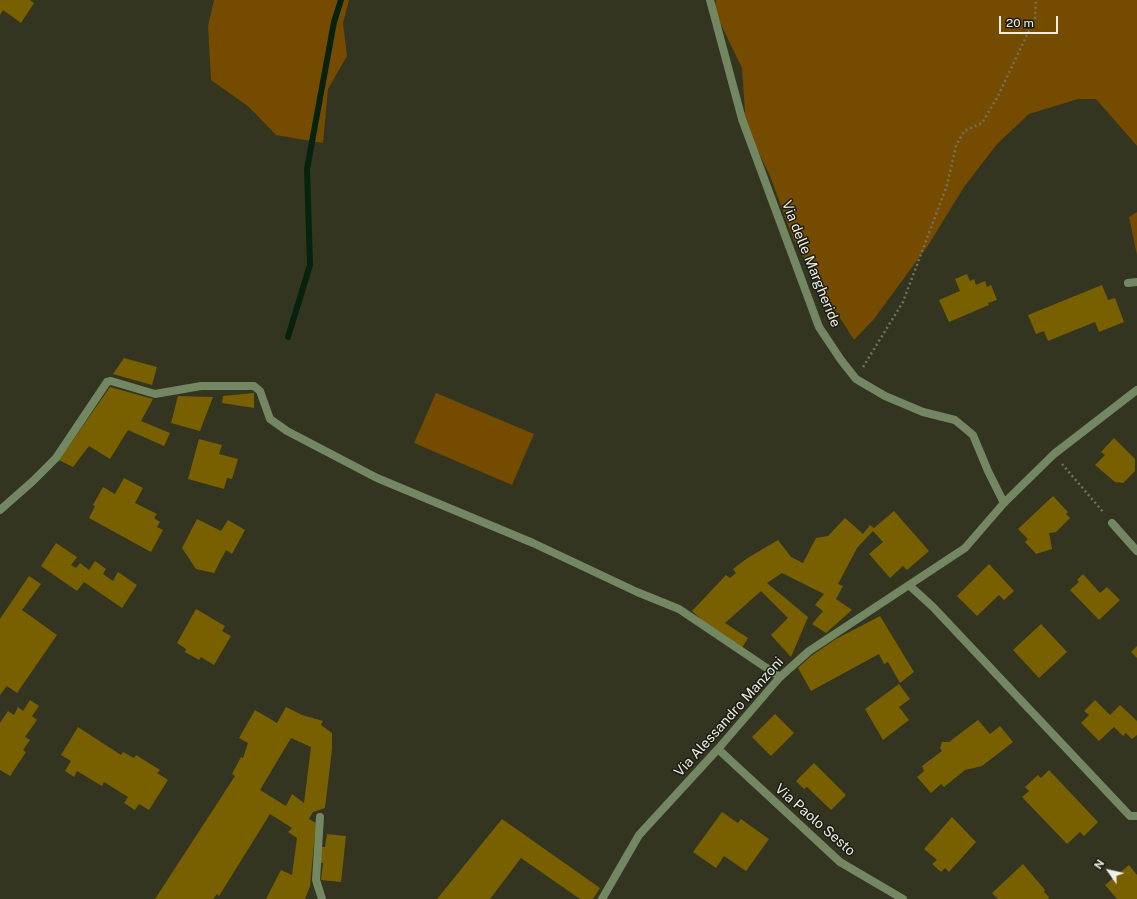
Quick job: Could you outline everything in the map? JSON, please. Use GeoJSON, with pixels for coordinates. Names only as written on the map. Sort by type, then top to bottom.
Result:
{"type":"FeatureCollection","features":[{"type":"Feature","properties":{"kind":"street","name":"Via delle Margheride"},"geometry":{"type":"LineString","coordinates":[[710,0],[742,119],[819,327],[841,360],[856,379],[885,396],[923,412],[955,420],[973,435],[1004,503]]}},
{"type":"Feature","properties":{"kind":"street"},"geometry":{"type":"LineString","coordinates":[[1128,283],[1137,282]]}},
{"type":"Feature","properties":{"kind":"street"},"geometry":{"type":"LineString","coordinates":[[0,510],[33,481],[56,458],[107,382],[111,381],[155,394],[201,386],[254,386],[260,391],[270,419],[287,431],[377,478],[533,543],[637,592],[679,609],[780,677]]}},
{"type":"Feature","properties":{"kind":"street","name":"Via Alessandro Manzoni"},"geometry":{"type":"LineString","coordinates":[[602,899],[639,835],[718,749],[780,677],[809,651],[910,586],[964,548],[1004,503],[1054,454],[1137,390]]}},
{"type":"Feature","properties":{"kind":"street"},"geometry":{"type":"LineString","coordinates":[[1112,523],[1137,551]]}},
{"type":"Feature","properties":{"kind":"street"},"geometry":{"type":"LineString","coordinates":[[910,586],[934,607],[1134,816]]}},
{"type":"Feature","properties":{"kind":"street","name":"Via Paolo Sesto"},"geometry":{"type":"LineString","coordinates":[[718,749],[840,862],[904,899]]}},
{"type":"Feature","properties":{"kind":"street"},"geometry":{"type":"LineString","coordinates":[[320,817],[316,880],[322,899]]}},
{"type":"Feature","properties":{"kind":"path"},"geometry":{"type":"LineString","coordinates":[[856,379],[903,302],[947,185],[956,146],[964,131],[982,123],[997,98],[1035,18],[1036,0]]}},
{"type":"Feature","properties":{"kind":"path"},"geometry":{"type":"LineString","coordinates":[[1060,462],[1112,523]]}},
{"type":"Feature","properties":{"kind":"shaded area"},"geometry":{"type":"Polygon","coordinates":[[[214,0],[349,0],[343,23],[347,56],[328,89],[323,143],[276,135],[249,107],[211,80],[208,26],[214,0]]]}},
{"type":"Feature","properties":{"kind":"shaded area"},"geometry":{"type":"Polygon","coordinates":[[[716,0],[1137,0],[1137,146],[1096,99],[1078,99],[1029,114],[997,144],[964,187],[929,244],[874,319],[854,340],[816,280],[793,238],[770,176],[746,126],[742,68],[714,10],[716,0]]]}},
{"type":"Feature","properties":{"kind":"shaded area"},"geometry":{"type":"Polygon","coordinates":[[[1137,212],[1137,255],[1129,217],[1137,212]]]}},
{"type":"Feature","properties":{"kind":"shaded area"},"geometry":{"type":"Polygon","coordinates":[[[436,393],[534,434],[512,485],[414,443],[436,393]]]}},
{"type":"Feature","properties":{"kind":"building"},"geometry":{"type":"Polygon","coordinates":[[[0,0],[30,0],[34,3],[21,23],[3,10],[0,15],[0,0]]]}},
{"type":"Feature","properties":{"kind":"building"},"geometry":{"type":"Polygon","coordinates":[[[967,274],[970,281],[974,279],[976,285],[985,281],[987,287],[991,285],[997,300],[988,303],[989,305],[949,322],[939,300],[960,291],[955,279],[967,274]]]}},
{"type":"Feature","properties":{"kind":"building"},"geometry":{"type":"Polygon","coordinates":[[[1102,285],[1108,300],[1115,298],[1124,322],[1099,332],[1095,322],[1048,341],[1044,331],[1036,334],[1028,315],[1102,285]]]}},
{"type":"Feature","properties":{"kind":"building"},"geometry":{"type":"Polygon","coordinates":[[[124,358],[157,367],[152,385],[113,374],[124,358]]]}},
{"type":"Feature","properties":{"kind":"building"},"geometry":{"type":"Polygon","coordinates":[[[110,387],[153,399],[141,421],[170,433],[164,446],[128,430],[110,459],[89,446],[73,467],[59,460],[110,387]]]}},
{"type":"Feature","properties":{"kind":"building"},"geometry":{"type":"Polygon","coordinates":[[[254,393],[254,408],[222,403],[223,396],[254,393]]]}},
{"type":"Feature","properties":{"kind":"building"},"geometry":{"type":"Polygon","coordinates":[[[178,396],[213,397],[200,431],[171,423],[178,396]]]}},
{"type":"Feature","properties":{"kind":"building"},"geometry":{"type":"Polygon","coordinates":[[[1114,438],[1135,459],[1135,471],[1123,483],[1115,482],[1095,465],[1105,455],[1101,452],[1114,438]]]}},
{"type":"Feature","properties":{"kind":"building"},"geometry":{"type":"Polygon","coordinates":[[[199,439],[222,445],[219,454],[238,459],[232,479],[227,478],[224,489],[188,479],[199,439]]]}},
{"type":"Feature","properties":{"kind":"building"},"geometry":{"type":"Polygon","coordinates":[[[124,478],[143,488],[135,503],[157,514],[154,518],[160,522],[157,527],[163,530],[151,552],[89,518],[95,506],[93,505],[103,487],[115,494],[124,478]]]}},
{"type":"Feature","properties":{"kind":"building"},"geometry":{"type":"Polygon","coordinates":[[[1053,496],[1068,512],[1066,514],[1070,518],[1056,532],[1049,533],[1052,549],[1036,554],[1025,542],[1028,539],[1018,529],[1053,496]]]}},
{"type":"Feature","properties":{"kind":"building"},"geometry":{"type":"Polygon","coordinates":[[[894,511],[929,551],[907,570],[903,566],[890,578],[869,554],[883,542],[873,531],[857,548],[838,584],[843,586],[836,599],[852,610],[826,633],[812,624],[823,611],[815,605],[824,594],[782,573],[767,583],[808,617],[791,657],[771,635],[788,618],[761,591],[725,623],[748,638],[742,648],[707,625],[692,611],[726,575],[730,578],[736,573],[733,569],[746,559],[778,540],[791,557],[803,563],[816,538],[828,536],[845,518],[863,534],[870,525],[874,528],[894,511]]]}},
{"type":"Feature","properties":{"kind":"building"},"geometry":{"type":"Polygon","coordinates":[[[197,519],[221,531],[228,520],[245,530],[232,554],[226,550],[214,573],[196,569],[182,548],[197,519]]]}},
{"type":"Feature","properties":{"kind":"building"},"geometry":{"type":"Polygon","coordinates":[[[56,543],[77,557],[71,565],[76,568],[80,563],[89,570],[95,561],[106,569],[103,574],[113,581],[118,572],[137,585],[122,608],[84,582],[77,591],[41,566],[56,543]]]}},
{"type":"Feature","properties":{"kind":"building"},"geometry":{"type":"Polygon","coordinates":[[[989,564],[1014,591],[1004,600],[999,595],[977,616],[957,596],[989,564]]]}},
{"type":"Feature","properties":{"kind":"building"},"geometry":{"type":"Polygon","coordinates":[[[1083,574],[1100,593],[1107,587],[1120,600],[1099,620],[1070,590],[1079,582],[1077,580],[1083,574]]]}},
{"type":"Feature","properties":{"kind":"building"},"geometry":{"type":"Polygon","coordinates":[[[29,576],[41,584],[22,610],[57,635],[17,693],[7,686],[0,695],[0,619],[29,576]]]}},
{"type":"Feature","properties":{"kind":"building"},"geometry":{"type":"Polygon","coordinates":[[[196,609],[225,626],[222,631],[231,636],[214,665],[201,657],[199,660],[185,652],[186,649],[177,643],[196,609]]]}},
{"type":"Feature","properties":{"kind":"building"},"geometry":{"type":"Polygon","coordinates":[[[880,616],[914,672],[900,683],[888,662],[884,664],[879,654],[811,691],[798,668],[811,656],[836,639],[880,616]]]}},
{"type":"Feature","properties":{"kind":"building"},"geometry":{"type":"Polygon","coordinates":[[[1041,624],[1067,652],[1039,678],[1013,650],[1041,624]]]}},
{"type":"Feature","properties":{"kind":"building"},"geometry":{"type":"Polygon","coordinates":[[[1137,646],[1137,658],[1131,652],[1137,646]]]}},
{"type":"Feature","properties":{"kind":"building"},"geometry":{"type":"Polygon","coordinates":[[[899,684],[910,699],[899,707],[909,720],[883,740],[865,709],[899,684]]]}},
{"type":"Feature","properties":{"kind":"building"},"geometry":{"type":"Polygon","coordinates":[[[30,700],[39,706],[32,716],[37,720],[25,737],[30,740],[23,750],[26,752],[10,776],[0,770],[0,723],[8,711],[14,715],[18,707],[23,711],[30,700]]]}},
{"type":"Feature","properties":{"kind":"building"},"geometry":{"type":"Polygon","coordinates":[[[1095,700],[1110,715],[1120,705],[1137,721],[1137,735],[1132,739],[1126,733],[1123,736],[1114,727],[1099,741],[1081,723],[1089,715],[1084,711],[1095,700]]]}},
{"type":"Feature","properties":{"kind":"building"},"geometry":{"type":"Polygon","coordinates":[[[286,707],[302,715],[323,721],[321,725],[332,733],[332,749],[325,808],[313,812],[309,819],[316,823],[310,886],[305,899],[266,899],[281,870],[292,875],[297,838],[288,832],[292,828],[270,814],[219,896],[217,894],[213,899],[155,899],[235,776],[232,774],[241,757],[243,758],[248,743],[239,738],[255,710],[277,723],[286,707]],[[291,738],[260,790],[286,806],[292,794],[304,803],[311,747],[291,738]]]}},
{"type":"Feature","properties":{"kind":"building"},"geometry":{"type":"Polygon","coordinates":[[[775,714],[794,733],[771,756],[752,737],[775,714]]]}},
{"type":"Feature","properties":{"kind":"building"},"geometry":{"type":"Polygon","coordinates":[[[978,720],[990,734],[1000,726],[1013,742],[982,766],[965,770],[944,787],[941,784],[931,793],[917,777],[924,771],[922,766],[942,751],[940,748],[942,742],[949,742],[978,720]]]}},
{"type":"Feature","properties":{"kind":"building"},"geometry":{"type":"Polygon","coordinates":[[[78,727],[121,755],[123,752],[134,758],[136,755],[160,770],[157,773],[168,780],[149,810],[139,804],[135,810],[124,803],[128,797],[104,782],[102,786],[77,771],[74,777],[65,771],[71,761],[61,755],[78,727]]]}},
{"type":"Feature","properties":{"kind":"building"},"geometry":{"type":"Polygon","coordinates":[[[814,763],[846,795],[831,810],[807,787],[804,789],[796,781],[814,763]]]}},
{"type":"Feature","properties":{"kind":"building"},"geometry":{"type":"Polygon","coordinates":[[[1049,770],[1098,822],[1084,836],[1080,832],[1067,844],[1022,797],[1029,791],[1025,787],[1038,775],[1041,778],[1049,770]]]}},
{"type":"Feature","properties":{"kind":"building"},"geometry":{"type":"Polygon","coordinates":[[[722,812],[738,823],[741,819],[769,839],[746,871],[724,856],[716,868],[693,852],[722,812]]]}},
{"type":"Feature","properties":{"kind":"building"},"geometry":{"type":"Polygon","coordinates":[[[952,817],[976,842],[949,872],[945,868],[941,872],[932,864],[937,860],[924,849],[952,817]]]}},
{"type":"Feature","properties":{"kind":"building"},"geometry":{"type":"Polygon","coordinates":[[[502,819],[600,888],[593,899],[580,899],[521,858],[490,899],[437,899],[502,819]]]}},
{"type":"Feature","properties":{"kind":"building"},"geometry":{"type":"Polygon","coordinates":[[[327,834],[346,836],[341,882],[321,880],[323,863],[320,863],[321,847],[325,847],[327,834]]]}},
{"type":"Feature","properties":{"kind":"building"},"geometry":{"type":"Polygon","coordinates":[[[1023,864],[1045,890],[1044,892],[1049,897],[1048,899],[998,899],[992,893],[1023,864]]]}},
{"type":"Feature","properties":{"kind":"building"},"geometry":{"type":"Polygon","coordinates":[[[1129,865],[1137,875],[1137,899],[1117,899],[1105,885],[1129,865]]]}},
{"type":"Feature","properties":{"kind":"waterway"},"geometry":{"type":"LineString","coordinates":[[288,337],[310,265],[307,169],[334,22],[341,0]]}}]}
